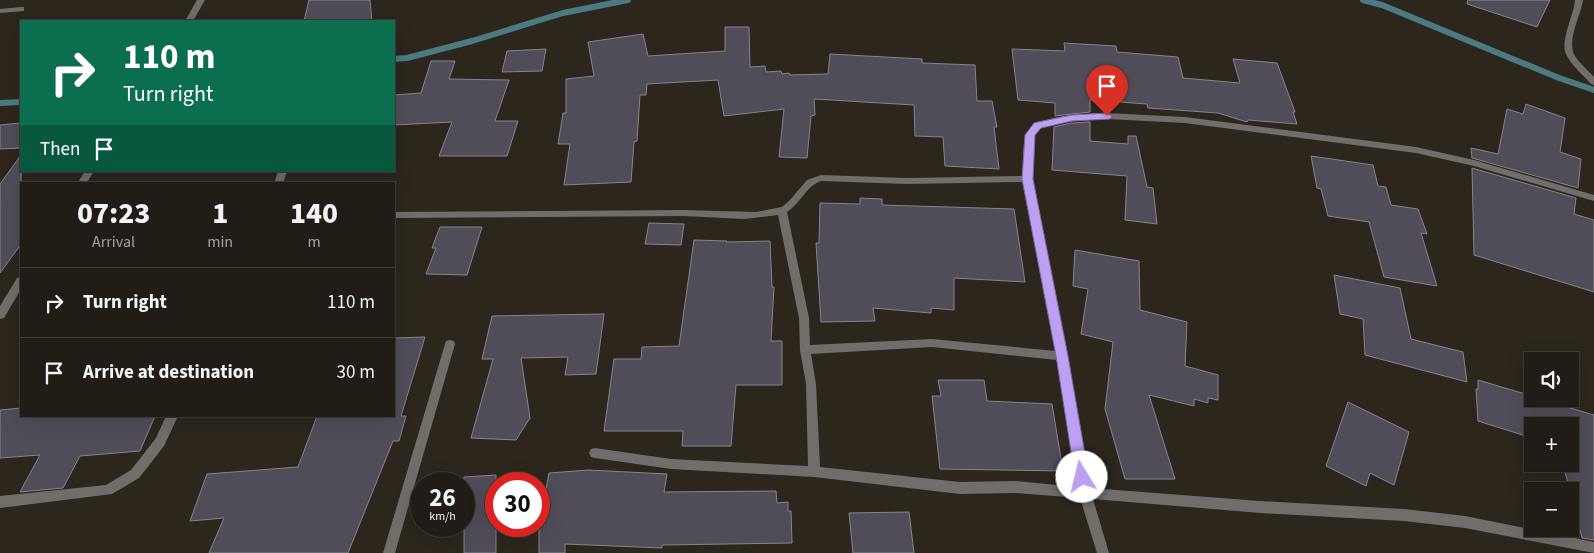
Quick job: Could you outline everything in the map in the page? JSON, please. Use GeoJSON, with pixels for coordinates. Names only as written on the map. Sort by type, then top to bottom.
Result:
{"type":"FeatureCollection","features":[{"type":"Feature","properties":{"kind":"street"},"geometry":{"type":"LineString","coordinates":[[10,10],[15,0]]}},
{"type":"Feature","properties":{"kind":"street"},"geometry":{"type":"LineString","coordinates":[[191,20],[201,0]]}},
{"type":"Feature","properties":{"kind":"street"},"geometry":{"type":"LineString","coordinates":[[1579,0],[1578,11],[1567,45],[1570,53],[1594,82]]}},
{"type":"Feature","properties":{"kind":"street"},"geometry":{"type":"LineString","coordinates":[[0,11],[21,9]]}},
{"type":"Feature","properties":{"kind":"street"},"geometry":{"type":"LineString","coordinates":[[1103,553],[1085,494],[1062,356],[1027,179],[1030,135],[1038,126],[1072,118],[1107,116],[1185,120],[1416,150],[1593,194]]}},
{"type":"Feature","properties":{"kind":"street"},"geometry":{"type":"LineString","coordinates":[[395,215],[622,213],[659,215],[685,213],[714,216],[762,214],[782,211],[798,198],[810,181],[820,178],[907,181],[1027,179]]}},
{"type":"Feature","properties":{"kind":"street"},"geometry":{"type":"LineString","coordinates":[[782,211],[804,318],[805,350],[811,384],[814,472]]}},
{"type":"Feature","properties":{"kind":"street"},"geometry":{"type":"LineString","coordinates":[[0,315],[20,283]]}},
{"type":"Feature","properties":{"kind":"street"},"geometry":{"type":"LineString","coordinates":[[805,350],[932,343],[1062,356]]}},
{"type":"Feature","properties":{"kind":"street"},"geometry":{"type":"LineString","coordinates":[[389,553],[450,344]]}},
{"type":"Feature","properties":{"kind":"street"},"geometry":{"type":"LineString","coordinates":[[0,502],[108,490],[135,474],[160,442],[172,417]]}},
{"type":"Feature","properties":{"kind":"street"},"geometry":{"type":"LineString","coordinates":[[595,453],[671,464],[814,472],[960,488],[1015,487],[1260,507],[1404,515],[1465,522],[1594,548]]}},
{"type":"Feature","properties":{"kind":"building"},"geometry":{"type":"Polygon","coordinates":[[[309,0],[370,0],[372,20],[304,20],[309,0]]]}},
{"type":"Feature","properties":{"kind":"building"},"geometry":{"type":"Polygon","coordinates":[[[1468,0],[1550,0],[1537,27],[1467,4],[1468,0]]]}},
{"type":"Feature","properties":{"kind":"building"},"geometry":{"type":"Polygon","coordinates":[[[725,27],[749,27],[750,67],[765,66],[766,72],[781,71],[782,74],[789,73],[790,75],[828,74],[830,54],[922,59],[922,63],[975,65],[977,101],[992,101],[997,127],[994,127],[999,169],[945,166],[943,137],[915,136],[914,105],[814,99],[815,115],[811,116],[807,158],[779,157],[784,109],[724,116],[718,80],[647,84],[646,95],[640,95],[637,141],[634,142],[631,182],[564,185],[570,144],[558,144],[563,113],[566,113],[566,79],[594,76],[588,42],[643,34],[648,56],[725,51],[725,27]]]}},
{"type":"Feature","properties":{"kind":"building"},"geometry":{"type":"Polygon","coordinates":[[[1064,43],[1116,46],[1117,52],[1178,57],[1183,78],[1240,83],[1233,59],[1277,63],[1295,112],[1293,112],[1297,124],[1248,120],[1247,122],[1218,113],[1148,108],[1147,104],[1090,100],[1090,112],[1055,116],[1055,103],[1018,100],[1012,49],[1065,51],[1064,43]]]}},
{"type":"Feature","properties":{"kind":"building"},"geometry":{"type":"Polygon","coordinates":[[[546,49],[542,71],[502,72],[507,51],[546,49]]]}},
{"type":"Feature","properties":{"kind":"building"},"geometry":{"type":"Polygon","coordinates":[[[431,61],[455,61],[449,79],[509,80],[495,121],[518,121],[507,156],[439,156],[452,122],[395,125],[395,95],[421,93],[431,61]]]}},
{"type":"Feature","properties":{"kind":"building"},"geometry":{"type":"Polygon","coordinates":[[[1526,104],[1565,118],[1560,152],[1581,159],[1578,188],[1472,158],[1471,148],[1498,154],[1507,109],[1523,114],[1526,104]]]}},
{"type":"Feature","properties":{"kind":"building"},"geometry":{"type":"Polygon","coordinates":[[[1090,122],[1090,141],[1128,144],[1128,136],[1136,136],[1147,187],[1153,188],[1157,224],[1125,220],[1127,176],[1052,170],[1054,127],[1071,123],[1090,122]]]}},
{"type":"Feature","properties":{"kind":"building"},"geometry":{"type":"Polygon","coordinates":[[[20,123],[20,148],[0,149],[0,125],[20,123]]]}},
{"type":"Feature","properties":{"kind":"building"},"geometry":{"type":"Polygon","coordinates":[[[20,156],[20,245],[0,273],[0,184],[20,156]]]}},
{"type":"Feature","properties":{"kind":"building"},"geometry":{"type":"Polygon","coordinates":[[[1311,156],[1373,165],[1378,186],[1386,187],[1391,205],[1418,209],[1427,234],[1421,233],[1437,286],[1384,277],[1369,222],[1328,216],[1321,189],[1317,188],[1311,156]]]}},
{"type":"Feature","properties":{"kind":"building"},"geometry":{"type":"Polygon","coordinates":[[[1472,168],[1576,198],[1574,214],[1594,220],[1594,292],[1474,255],[1472,168]]]}},
{"type":"Feature","properties":{"kind":"building"},"geometry":{"type":"Polygon","coordinates":[[[860,198],[882,199],[882,205],[1014,209],[1025,282],[954,278],[954,310],[931,308],[931,313],[873,308],[875,321],[821,322],[816,243],[819,243],[820,203],[860,204],[860,198]]]}},
{"type":"Feature","properties":{"kind":"building"},"geometry":{"type":"Polygon","coordinates":[[[649,223],[684,224],[681,245],[645,244],[649,223]]]}},
{"type":"Feature","properties":{"kind":"building"},"geometry":{"type":"Polygon","coordinates":[[[440,227],[482,227],[467,275],[426,274],[436,248],[432,248],[440,227]]]}},
{"type":"Feature","properties":{"kind":"building"},"geometry":{"type":"Polygon","coordinates":[[[694,240],[726,242],[770,241],[772,287],[774,287],[771,341],[782,341],[782,385],[736,385],[731,446],[682,446],[683,431],[604,431],[614,359],[641,359],[642,347],[679,346],[694,240]]]}},
{"type":"Feature","properties":{"kind":"building"},"geometry":{"type":"Polygon","coordinates":[[[1075,250],[1139,261],[1140,310],[1187,322],[1185,366],[1218,375],[1218,400],[1208,398],[1208,403],[1194,399],[1194,406],[1149,395],[1175,479],[1125,479],[1105,409],[1113,342],[1081,334],[1088,289],[1073,286],[1075,250]]]}},
{"type":"Feature","properties":{"kind":"building"},"geometry":{"type":"Polygon","coordinates":[[[1334,275],[1400,288],[1411,339],[1463,352],[1467,382],[1365,355],[1363,319],[1340,314],[1334,275]]]}},
{"type":"Feature","properties":{"kind":"building"},"geometry":{"type":"Polygon","coordinates":[[[604,314],[596,374],[565,375],[568,357],[521,358],[530,418],[516,440],[471,438],[493,359],[482,359],[492,316],[604,314]]]}},
{"type":"Feature","properties":{"kind":"building"},"geometry":{"type":"Polygon","coordinates":[[[425,337],[401,416],[406,416],[399,441],[393,441],[348,553],[209,553],[224,518],[190,521],[207,474],[298,467],[317,417],[395,417],[395,338],[425,337]]]}},
{"type":"Feature","properties":{"kind":"building"},"geometry":{"type":"Polygon","coordinates":[[[938,380],[984,380],[987,401],[1052,404],[1063,471],[940,469],[932,396],[941,396],[938,380]]]}},
{"type":"Feature","properties":{"kind":"building"},"geometry":{"type":"Polygon","coordinates":[[[1478,380],[1524,394],[1524,407],[1567,407],[1594,415],[1594,540],[1582,538],[1579,526],[1579,482],[1568,482],[1565,472],[1579,472],[1579,417],[1524,417],[1524,435],[1478,421],[1476,389],[1478,389],[1478,380]]]}},
{"type":"Feature","properties":{"kind":"building"},"geometry":{"type":"Polygon","coordinates":[[[1348,402],[1409,432],[1394,485],[1370,473],[1366,486],[1326,466],[1348,402]]]}},
{"type":"Feature","properties":{"kind":"building"},"geometry":{"type":"Polygon","coordinates":[[[20,408],[20,417],[155,417],[140,451],[80,456],[63,488],[20,492],[40,455],[0,458],[0,410],[20,408]]]}},
{"type":"Feature","properties":{"kind":"building"},"geometry":{"type":"Polygon","coordinates":[[[589,470],[667,474],[664,492],[776,491],[777,503],[788,502],[788,511],[791,511],[792,543],[662,545],[662,548],[565,544],[565,553],[539,553],[539,537],[550,537],[550,473],[589,470]]]}},
{"type":"Feature","properties":{"kind":"building"},"geometry":{"type":"Polygon","coordinates":[[[475,476],[485,476],[485,537],[496,537],[496,553],[464,553],[464,537],[475,537],[475,476]]]}},
{"type":"Feature","properties":{"kind":"building"},"geometry":{"type":"Polygon","coordinates":[[[909,512],[914,553],[853,553],[849,513],[909,512]]]}},
{"type":"Feature","properties":{"kind":"waterway"},"geometry":{"type":"LineString","coordinates":[[395,59],[407,58],[472,41],[563,13],[628,0]]}},
{"type":"Feature","properties":{"kind":"waterway"},"geometry":{"type":"LineString","coordinates":[[1363,0],[1382,5],[1559,78],[1594,90]]}},
{"type":"Feature","properties":{"kind":"waterway"},"geometry":{"type":"LineString","coordinates":[[0,103],[20,102]]}},
{"type":"Feature","properties":{"kind":"route"},"geometry":{"type":"LineString","coordinates":[[1082,477],[1062,356],[1027,179],[1030,135],[1038,126],[1072,118],[1107,116]]}}]}
